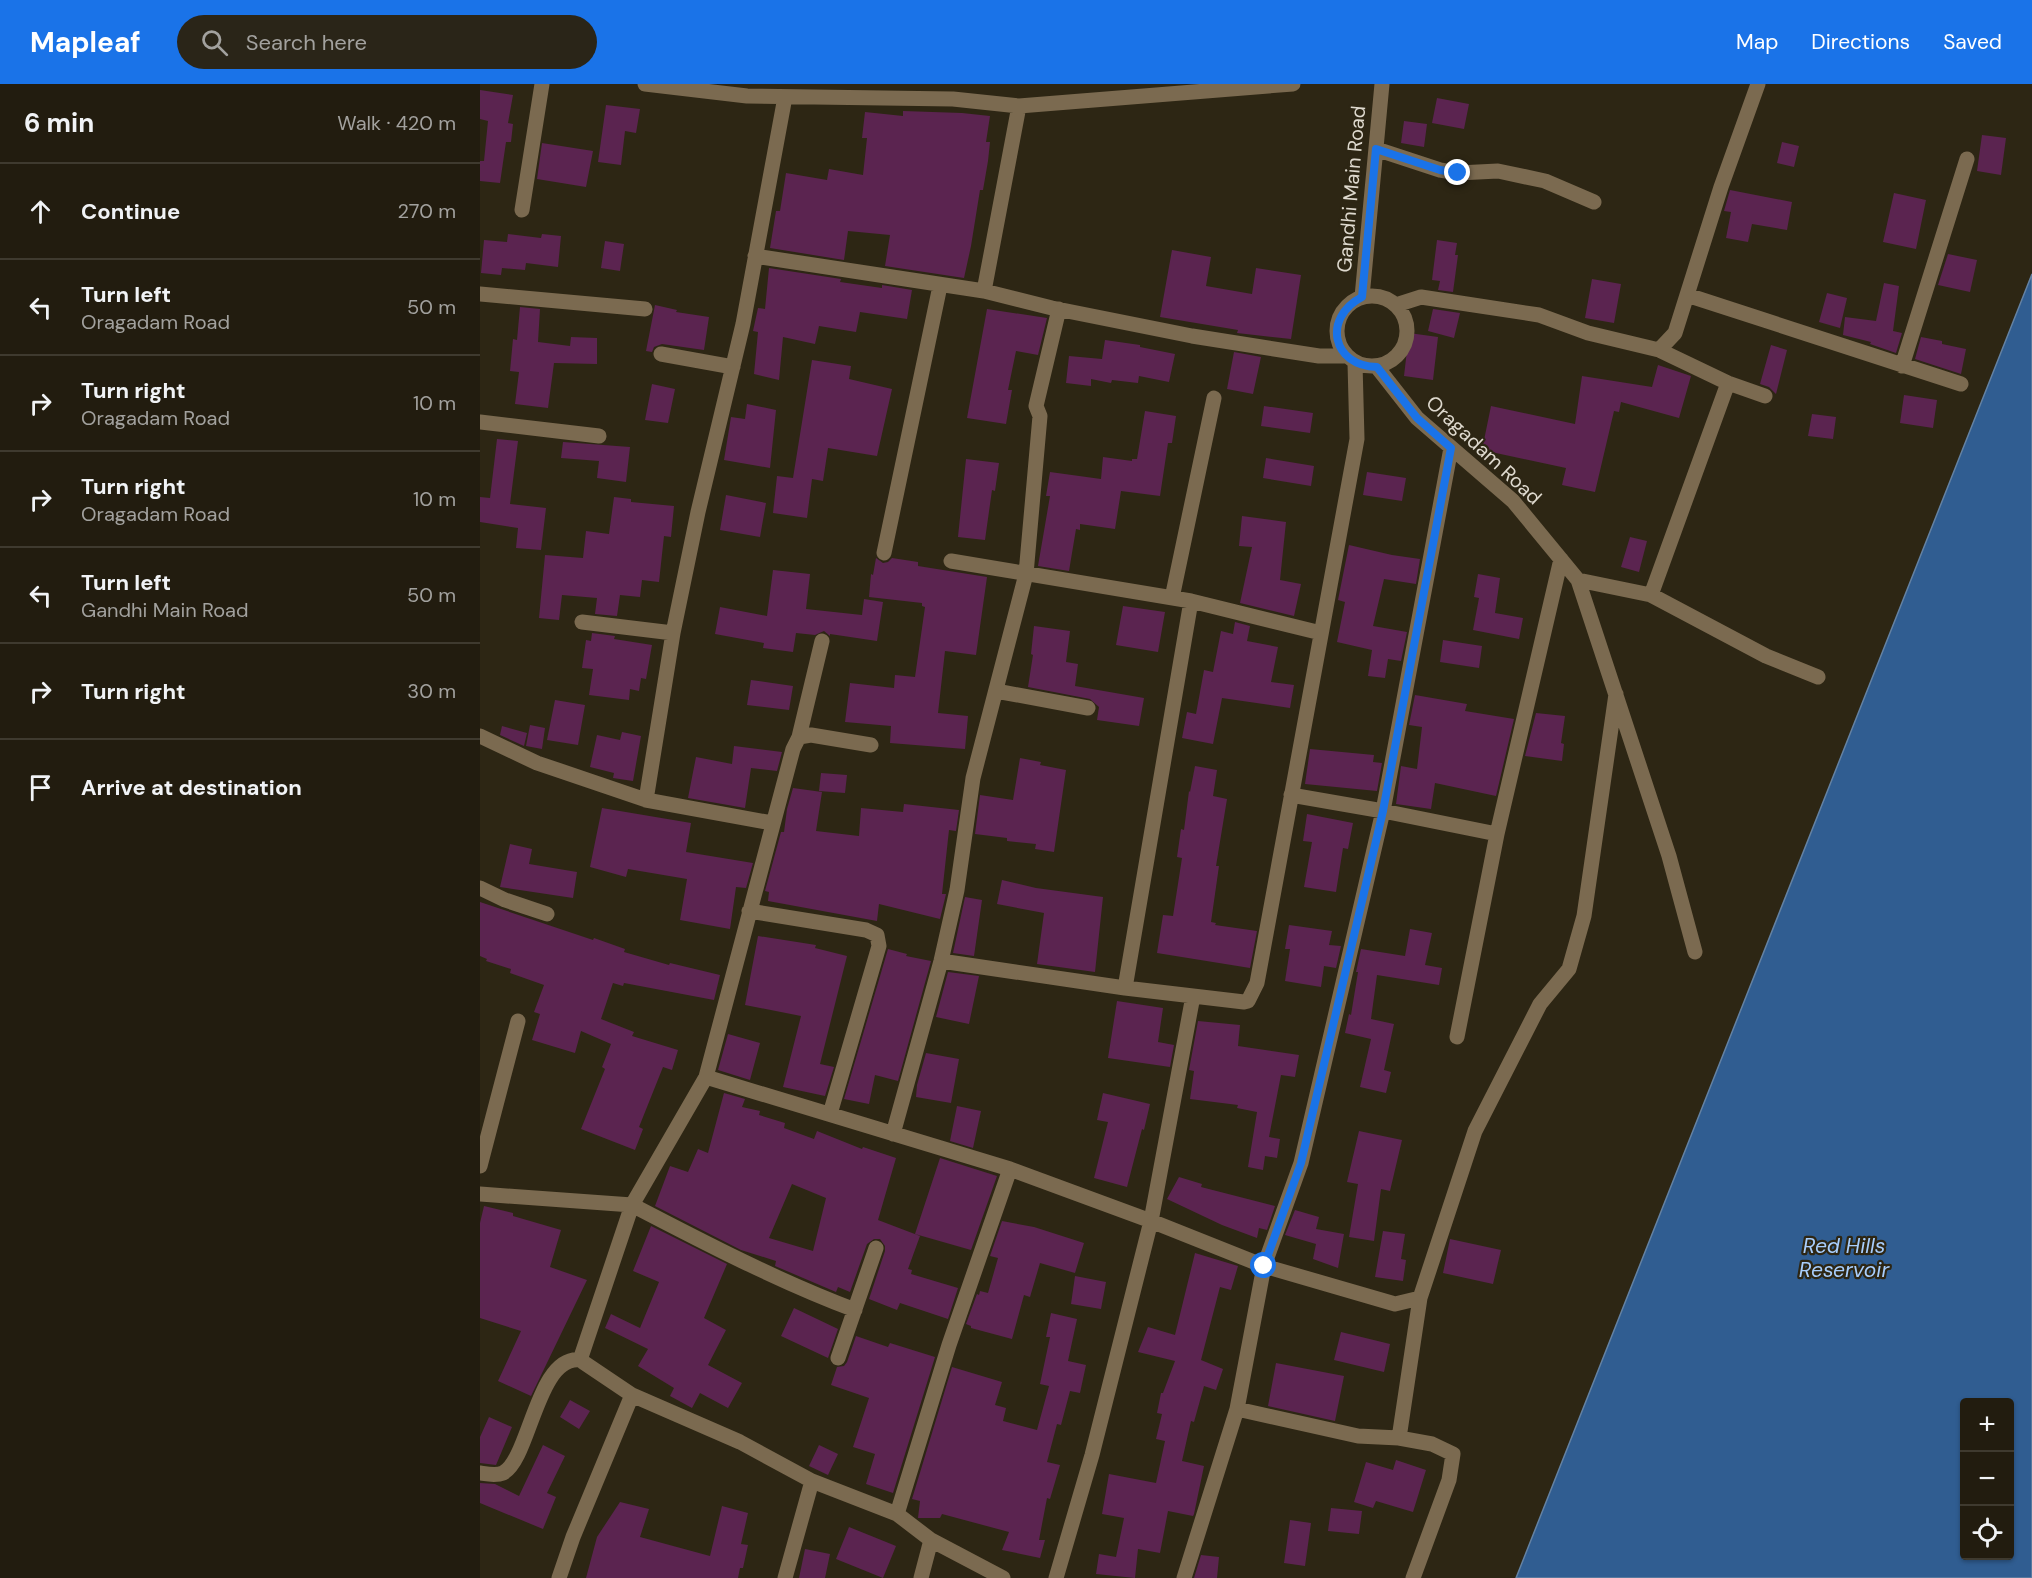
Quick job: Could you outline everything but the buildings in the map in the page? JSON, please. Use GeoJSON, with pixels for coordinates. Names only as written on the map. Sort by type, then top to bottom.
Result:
{"type":"FeatureCollection","features":[{"type":"Feature","properties":{"kind":"street"},"geometry":{"type":"LineString","coordinates":[[522,210],[542,84]]}},
{"type":"Feature","properties":{"kind":"street"},"geometry":{"type":"LineString","coordinates":[[645,84],[763,90],[785,98],[859,91],[1019,106],[1293,84]]}},
{"type":"Feature","properties":{"kind":"street","name":"Gandhi Main Road"},"geometry":{"type":"LineString","coordinates":[[1362,297],[1382,84]]}},
{"type":"Feature","properties":{"kind":"street"},"geometry":{"type":"LineString","coordinates":[[1659,350],[1675,333],[1721,187],[1758,84]]}},
{"type":"Feature","properties":{"kind":"street"},"geometry":{"type":"LineString","coordinates":[[646,800],[673,633],[698,512],[733,367],[785,98]]}},
{"type":"Feature","properties":{"kind":"street"},"geometry":{"type":"LineString","coordinates":[[984,291],[1019,106]]}},
{"type":"Feature","properties":{"kind":"street"},"geometry":{"type":"LineString","coordinates":[[1376,149],[1440,170],[1458,173],[1498,171],[1537,179],[1594,202]]}},
{"type":"Feature","properties":{"kind":"street"},"geometry":{"type":"LineString","coordinates":[[1902,366],[1967,159]]}},
{"type":"Feature","properties":{"kind":"street"},"geometry":{"type":"LineString","coordinates":[[755,256],[984,291],[1059,309],[1204,338],[1351,359]]}},
{"type":"Feature","properties":{"kind":"street"},"geometry":{"type":"LineString","coordinates":[[884,553],[940,286]]}},
{"type":"Feature","properties":{"kind":"street"},"geometry":{"type":"LineString","coordinates":[[480,294],[645,309]]}},
{"type":"Feature","properties":{"kind":"street"},"geometry":{"type":"LineString","coordinates":[[1687,295],[1960,384]]}},
{"type":"Feature","properties":{"kind":"street"},"geometry":{"type":"LineString","coordinates":[[1362,297],[1380,297],[1396,304],[1407,325],[1408,336],[1404,347],[1388,363],[1377,367],[1366,367],[1351,359],[1340,346],[1337,334],[1338,323],[1347,307],[1362,297]]}},
{"type":"Feature","properties":{"kind":"street"},"geometry":{"type":"LineString","coordinates":[[1396,304],[1421,297],[1539,315],[1588,333],[1659,350],[1728,383],[1765,396]]}},
{"type":"Feature","properties":{"kind":"street"},"geometry":{"type":"LineString","coordinates":[[893,1134],[941,961],[957,890],[973,778],[1026,574],[1040,416],[1036,406],[1059,309]]}},
{"type":"Feature","properties":{"kind":"street"},"geometry":{"type":"LineString","coordinates":[[661,354],[733,367]]}},
{"type":"Feature","properties":{"kind":"street"},"geometry":{"type":"LineString","coordinates":[[941,961],[1125,988],[1248,1001],[1255,990],[1357,439],[1351,359]]}},
{"type":"Feature","properties":{"kind":"street","name":"Oragadam Road"},"geometry":{"type":"LineString","coordinates":[[1377,367],[1417,418],[1513,501],[1578,580],[1669,856],[1695,952]]}},
{"type":"Feature","properties":{"kind":"street"},"geometry":{"type":"LineString","coordinates":[[1651,595],[1728,383]]}},
{"type":"Feature","properties":{"kind":"street"},"geometry":{"type":"LineString","coordinates":[[1172,598],[1214,398]]}},
{"type":"Feature","properties":{"kind":"street"},"geometry":{"type":"LineString","coordinates":[[480,422],[599,436]]}},
{"type":"Feature","properties":{"kind":"street"},"geometry":{"type":"LineString","coordinates":[[1184,1578],[1237,1409],[1264,1266],[1301,1163],[1383,811],[1451,448]]}},
{"type":"Feature","properties":{"kind":"street"},"geometry":{"type":"LineString","coordinates":[[1456,1037],[1497,834],[1561,559]]}},
{"type":"Feature","properties":{"kind":"street"},"geometry":{"type":"LineString","coordinates":[[951,561],[1191,601],[1321,633]]}},
{"type":"Feature","properties":{"kind":"street"},"geometry":{"type":"LineString","coordinates":[[1578,580],[1651,595],[1766,656],[1818,677]]}},
{"type":"Feature","properties":{"kind":"street"},"geometry":{"type":"LineString","coordinates":[[1125,988],[1191,601]]}},
{"type":"Feature","properties":{"kind":"street"},"geometry":{"type":"LineString","coordinates":[[582,622],[673,633]]}},
{"type":"Feature","properties":{"kind":"street"},"geometry":{"type":"LineString","coordinates":[[580,1360],[632,1205],[706,1077],[772,823],[793,749],[799,737],[822,641]]}},
{"type":"Feature","properties":{"kind":"street"},"geometry":{"type":"LineString","coordinates":[[996,692],[1088,708]]}},
{"type":"Feature","properties":{"kind":"street"},"geometry":{"type":"LineString","coordinates":[[1399,1438],[1420,1298],[1475,1131],[1540,1004],[1569,969],[1584,916],[1616,694]]}},
{"type":"Feature","properties":{"kind":"street"},"geometry":{"type":"LineString","coordinates":[[799,737],[811,735],[871,745]]}},
{"type":"Feature","properties":{"kind":"street"},"geometry":{"type":"LineString","coordinates":[[480,736],[537,763],[646,800],[772,823]]}},
{"type":"Feature","properties":{"kind":"street"},"geometry":{"type":"LineString","coordinates":[[1291,795],[1497,834]]}},
{"type":"Feature","properties":{"kind":"street"},"geometry":{"type":"LineString","coordinates":[[480,888],[547,914]]}},
{"type":"Feature","properties":{"kind":"street"},"geometry":{"type":"LineString","coordinates":[[749,911],[866,930],[877,935],[879,946],[830,1114]]}},
{"type":"Feature","properties":{"kind":"street"},"geometry":{"type":"LineString","coordinates":[[1056,1578],[1092,1455],[1151,1221],[1193,996]]}},
{"type":"Feature","properties":{"kind":"street"},"geometry":{"type":"LineString","coordinates":[[480,1166],[518,1022]]}},
{"type":"Feature","properties":{"kind":"street"},"geometry":{"type":"LineString","coordinates":[[706,1077],[1010,1169],[1264,1266],[1395,1304],[1420,1298]]}},
{"type":"Feature","properties":{"kind":"street"},"geometry":{"type":"LineString","coordinates":[[897,1514],[949,1345],[1010,1169]]}},
{"type":"Feature","properties":{"kind":"street"},"geometry":{"type":"LineString","coordinates":[[480,1194],[632,1205],[731,1256],[812,1294],[855,1310]]}},
{"type":"Feature","properties":{"kind":"street"},"geometry":{"type":"LineString","coordinates":[[838,1358],[876,1248]]}},
{"type":"Feature","properties":{"kind":"street"},"geometry":{"type":"LineString","coordinates":[[480,1473],[496,1475],[508,1469],[516,1456],[532,1414],[550,1378],[564,1362],[572,1359],[580,1360],[632,1395],[740,1442],[812,1481],[897,1514],[931,1540],[1003,1578]]}},
{"type":"Feature","properties":{"kind":"street"},"geometry":{"type":"LineString","coordinates":[[558,1578],[632,1395]]}},
{"type":"Feature","properties":{"kind":"street"},"geometry":{"type":"LineString","coordinates":[[1237,1409],[1358,1437],[1399,1438],[1432,1443],[1453,1454],[1449,1480],[1413,1578]]}},
{"type":"Feature","properties":{"kind":"street"},"geometry":{"type":"LineString","coordinates":[[786,1578],[812,1481]]}},
{"type":"Feature","properties":{"kind":"street"},"geometry":{"type":"LineString","coordinates":[[921,1578],[931,1540]]}},
{"type":"Feature","properties":{"kind":"water","name":"Red Hills Reservoir"},"geometry":{"type":"Polygon","coordinates":[[[2032,274],[2032,1578],[1516,1578],[2032,274]]]}},
{"type":"Feature","properties":{"kind":"route"},"geometry":{"type":"LineString","coordinates":[[1264,1266],[1301,1163],[1383,811],[1451,448],[1417,418],[1377,367],[1366,367],[1346,356],[1337,334],[1338,323],[1343,312],[1351,303],[1362,297],[1376,149],[1440,170],[1458,173]]}}]}
